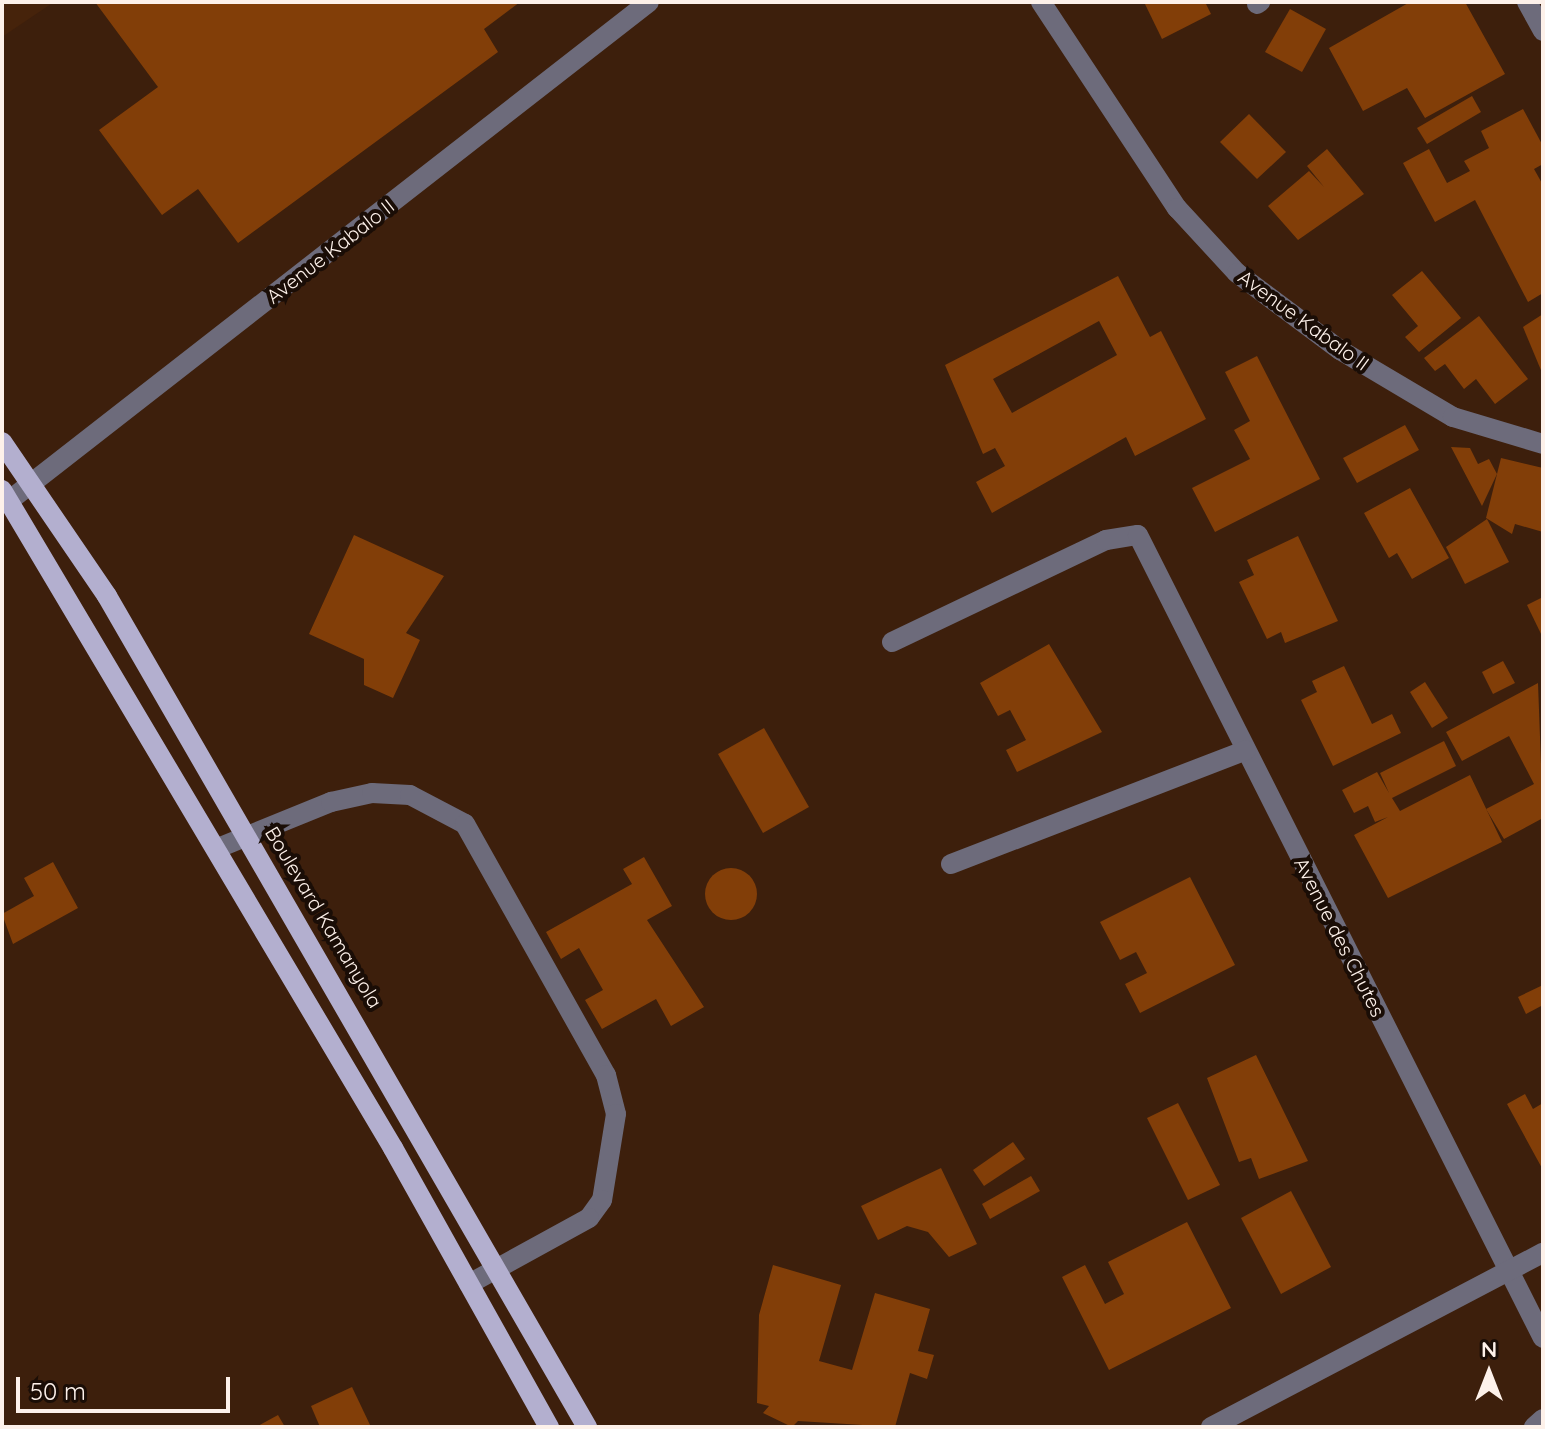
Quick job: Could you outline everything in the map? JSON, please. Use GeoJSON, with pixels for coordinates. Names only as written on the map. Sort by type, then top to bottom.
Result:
{"type":"FeatureCollection","features":[{"type":"Feature","properties":{"kind":"main road","name":"Boulevard Kamanyola"},"geometry":{"type":"LineString","coordinates":[[2,442],[34,482],[248,836],[450,1180],[587,1427]]}},
{"type":"Feature","properties":{"kind":"main road"},"geometry":{"type":"LineString","coordinates":[[6,495],[218,848],[420,1195],[549,1427]]}},
{"type":"Feature","properties":{"kind":"main road"},"geometry":{"type":"LineString","coordinates":[[420,1195],[450,1180]]}},
{"type":"Feature","properties":{"kind":"street","name":"Avenue Kabalo II"},"geometry":{"type":"LineString","coordinates":[[6,495],[34,482],[649,2]]}},
{"type":"Feature","properties":{"kind":"street","name":"Avenue Kabalo II"},"geometry":{"type":"LineString","coordinates":[[1041,2],[1177,208],[1237,273],[1340,350],[1453,417],[1543,444]]}},
{"type":"Feature","properties":{"kind":"street"},"geometry":{"type":"LineString","coordinates":[[1527,2],[1543,31]]}},
{"type":"Feature","properties":{"kind":"street","name":"Avenue des Chutes"},"geometry":{"type":"LineString","coordinates":[[892,642],[1106,540],[1138,535],[1543,1338]]}},
{"type":"Feature","properties":{"kind":"street"},"geometry":{"type":"LineString","coordinates":[[951,864],[1246,750]]}},
{"type":"Feature","properties":{"kind":"street"},"geometry":{"type":"LineString","coordinates":[[218,848],[372,793],[410,795],[465,824],[606,1075],[616,1114],[602,1200],[589,1218],[469,1284]]}},
{"type":"Feature","properties":{"kind":"street"},"geometry":{"type":"LineString","coordinates":[[1211,1427],[1543,1253]]}},
{"type":"Feature","properties":{"kind":"street"},"geometry":{"type":"LineString","coordinates":[[1534,1427],[1543,1419]]}},
{"type":"Feature","properties":{"kind":"shaded area"},"geometry":{"type":"Polygon","coordinates":[[[2,2],[54,2],[2,37],[2,2]]]}},
{"type":"Feature","properties":{"kind":"building"},"geometry":{"type":"Polygon","coordinates":[[[95,2],[520,2],[484,29],[498,52],[238,243],[198,189],[162,215],[99,130],[158,87],[95,2]]]}},
{"type":"Feature","properties":{"kind":"building"},"geometry":{"type":"Polygon","coordinates":[[[1144,2],[1205,2],[1211,14],[1162,39],[1144,2]]]}},
{"type":"Feature","properties":{"kind":"building"},"geometry":{"type":"Polygon","coordinates":[[[1410,2],[1465,2],[1505,74],[1425,118],[1407,88],[1363,111],[1329,48],[1410,2]]]}},
{"type":"Feature","properties":{"kind":"building"},"geometry":{"type":"Polygon","coordinates":[[[1290,9],[1326,29],[1302,72],[1265,52],[1290,9]]]}},
{"type":"Feature","properties":{"kind":"building"},"geometry":{"type":"Polygon","coordinates":[[[1472,96],[1481,112],[1427,144],[1417,128],[1472,96]]]}},
{"type":"Feature","properties":{"kind":"building"},"geometry":{"type":"Polygon","coordinates":[[[1523,109],[1543,146],[1543,164],[1534,169],[1543,185],[1543,293],[1528,302],[1475,200],[1435,222],[1403,163],[1429,149],[1447,183],[1470,171],[1464,161],[1489,148],[1481,131],[1523,109]]]}},
{"type":"Feature","properties":{"kind":"building"},"geometry":{"type":"Polygon","coordinates":[[[1249,114],[1286,152],[1257,179],[1220,142],[1249,114]]]}},
{"type":"Feature","properties":{"kind":"building"},"geometry":{"type":"Polygon","coordinates":[[[1327,149],[1364,194],[1298,240],[1268,206],[1309,171],[1324,187],[1307,166],[1327,149]]]}},
{"type":"Feature","properties":{"kind":"building"},"geometry":{"type":"Polygon","coordinates":[[[1422,271],[1461,318],[1419,352],[1405,337],[1418,326],[1392,295],[1422,271]]]}},
{"type":"Feature","properties":{"kind":"building"},"geometry":{"type":"Polygon","coordinates":[[[1118,276],[1150,337],[1161,331],[1206,419],[1135,456],[1126,437],[992,513],[976,482],[1005,466],[995,448],[983,454],[945,365],[1118,276]],[[1099,321],[993,379],[1012,413],[1117,355],[1099,321]]]}},
{"type":"Feature","properties":{"kind":"building"},"geometry":{"type":"Polygon","coordinates":[[[1543,314],[1543,375],[1523,327],[1543,314]]]}},
{"type":"Feature","properties":{"kind":"building"},"geometry":{"type":"Polygon","coordinates":[[[1479,316],[1528,379],[1495,404],[1476,379],[1464,389],[1445,364],[1435,371],[1424,358],[1479,316]]]}},
{"type":"Feature","properties":{"kind":"building"},"geometry":{"type":"Polygon","coordinates":[[[1257,356],[1320,479],[1215,532],[1192,488],[1250,459],[1234,430],[1250,421],[1225,372],[1257,356]]]}},
{"type":"Feature","properties":{"kind":"building"},"geometry":{"type":"Polygon","coordinates":[[[1405,425],[1419,450],[1357,483],[1343,458],[1405,425]]]}},
{"type":"Feature","properties":{"kind":"building"},"geometry":{"type":"Polygon","coordinates":[[[1451,447],[1470,448],[1478,464],[1489,459],[1497,474],[1482,506],[1451,447]]]}},
{"type":"Feature","properties":{"kind":"building"},"geometry":{"type":"Polygon","coordinates":[[[1501,458],[1543,468],[1543,532],[1515,524],[1512,534],[1486,518],[1501,458]]]}},
{"type":"Feature","properties":{"kind":"building"},"geometry":{"type":"Polygon","coordinates":[[[1410,488],[1449,558],[1412,579],[1397,553],[1389,558],[1364,513],[1410,488]]]}},
{"type":"Feature","properties":{"kind":"building"},"geometry":{"type":"Polygon","coordinates":[[[1487,519],[1509,562],[1465,584],[1446,547],[1487,519]]]}},
{"type":"Feature","properties":{"kind":"building"},"geometry":{"type":"Polygon","coordinates":[[[354,535],[444,576],[406,633],[420,640],[393,698],[364,685],[364,659],[309,634],[354,535]]]}},
{"type":"Feature","properties":{"kind":"building"},"geometry":{"type":"Polygon","coordinates":[[[1298,536],[1338,621],[1285,643],[1281,632],[1267,639],[1239,582],[1254,575],[1247,560],[1298,536]]]}},
{"type":"Feature","properties":{"kind":"building"},"geometry":{"type":"Polygon","coordinates":[[[1543,597],[1543,638],[1527,605],[1543,597]]]}},
{"type":"Feature","properties":{"kind":"building"},"geometry":{"type":"Polygon","coordinates":[[[1049,644],[1102,732],[1017,772],[1006,750],[1026,740],[1010,710],[998,716],[980,683],[1049,644]]]}},
{"type":"Feature","properties":{"kind":"building"},"geometry":{"type":"Polygon","coordinates":[[[1503,661],[1515,683],[1493,694],[1482,672],[1503,661]]]}},
{"type":"Feature","properties":{"kind":"building"},"geometry":{"type":"Polygon","coordinates":[[[1344,666],[1372,724],[1392,714],[1401,733],[1333,766],[1301,700],[1317,692],[1312,681],[1344,666]]]}},
{"type":"Feature","properties":{"kind":"building"},"geometry":{"type":"Polygon","coordinates":[[[1425,682],[1448,718],[1432,728],[1410,692],[1425,682]]]}},
{"type":"Feature","properties":{"kind":"building"},"geometry":{"type":"Polygon","coordinates":[[[1538,683],[1543,818],[1504,839],[1486,809],[1534,784],[1509,736],[1462,761],[1446,732],[1538,683]]]}},
{"type":"Feature","properties":{"kind":"building"},"geometry":{"type":"Polygon","coordinates":[[[764,728],[809,807],[763,833],[718,754],[764,728]]]}},
{"type":"Feature","properties":{"kind":"building"},"geometry":{"type":"Polygon","coordinates":[[[1444,741],[1456,766],[1392,798],[1400,811],[1470,775],[1502,842],[1388,898],[1354,835],[1388,817],[1375,822],[1368,806],[1354,813],[1342,790],[1377,772],[1389,793],[1380,773],[1444,741]]]}},
{"type":"Feature","properties":{"kind":"building"},"geometry":{"type":"Polygon","coordinates":[[[644,857],[672,906],[647,920],[704,1007],[671,1026],[656,999],[602,1029],[585,1000],[603,990],[579,948],[561,959],[546,932],[632,884],[623,869],[644,857]]]}},
{"type":"Feature","properties":{"kind":"building"},"geometry":{"type":"Polygon","coordinates":[[[53,862],[78,908],[13,944],[2,914],[34,896],[24,878],[53,862]]]}},
{"type":"Feature","properties":{"kind":"building"},"geometry":{"type":"Polygon","coordinates":[[[731,868],[750,875],[757,894],[750,913],[731,920],[712,913],[705,894],[712,875],[731,868]]]}},
{"type":"Feature","properties":{"kind":"building"},"geometry":{"type":"Polygon","coordinates":[[[1190,877],[1235,965],[1140,1013],[1125,984],[1147,973],[1136,952],[1120,960],[1100,922],[1190,877]]]}},
{"type":"Feature","properties":{"kind":"building"},"geometry":{"type":"Polygon","coordinates":[[[1543,985],[1543,1005],[1526,1014],[1518,997],[1543,985]]]}},
{"type":"Feature","properties":{"kind":"building"},"geometry":{"type":"Polygon","coordinates":[[[1256,1055],[1308,1161],[1259,1179],[1251,1158],[1239,1162],[1207,1078],[1256,1055]]]}},
{"type":"Feature","properties":{"kind":"building"},"geometry":{"type":"Polygon","coordinates":[[[1525,1094],[1533,1109],[1543,1103],[1543,1170],[1507,1104],[1525,1094]]]}},
{"type":"Feature","properties":{"kind":"building"},"geometry":{"type":"Polygon","coordinates":[[[1178,1103],[1220,1185],[1188,1200],[1147,1118],[1178,1103]]]}},
{"type":"Feature","properties":{"kind":"building"},"geometry":{"type":"Polygon","coordinates":[[[1013,1142],[1025,1159],[984,1186],[973,1170],[1013,1142]]]}},
{"type":"Feature","properties":{"kind":"building"},"geometry":{"type":"Polygon","coordinates":[[[941,1168],[977,1244],[949,1257],[928,1232],[907,1226],[878,1240],[861,1206],[941,1168]]]}},
{"type":"Feature","properties":{"kind":"building"},"geometry":{"type":"Polygon","coordinates":[[[1031,1176],[1040,1191],[990,1219],[982,1204],[1031,1176]]]}},
{"type":"Feature","properties":{"kind":"building"},"geometry":{"type":"Polygon","coordinates":[[[1291,1191],[1331,1267],[1281,1294],[1241,1218],[1291,1191]]]}},
{"type":"Feature","properties":{"kind":"building"},"geometry":{"type":"Polygon","coordinates":[[[1187,1222],[1231,1308],[1109,1370],[1062,1277],[1085,1265],[1105,1304],[1124,1294],[1108,1262],[1187,1222]]]}},
{"type":"Feature","properties":{"kind":"building"},"geometry":{"type":"Polygon","coordinates":[[[773,1265],[841,1285],[819,1361],[852,1370],[875,1293],[930,1309],[918,1351],[934,1355],[927,1379],[910,1373],[895,1427],[798,1421],[792,1427],[763,1413],[769,1406],[757,1403],[759,1315],[773,1265]]]}},
{"type":"Feature","properties":{"kind":"building"},"geometry":{"type":"Polygon","coordinates":[[[352,1387],[371,1427],[320,1427],[311,1406],[352,1387]]]}},
{"type":"Feature","properties":{"kind":"building"},"geometry":{"type":"Polygon","coordinates":[[[278,1415],[285,1427],[256,1427],[278,1415]]]}}]}
